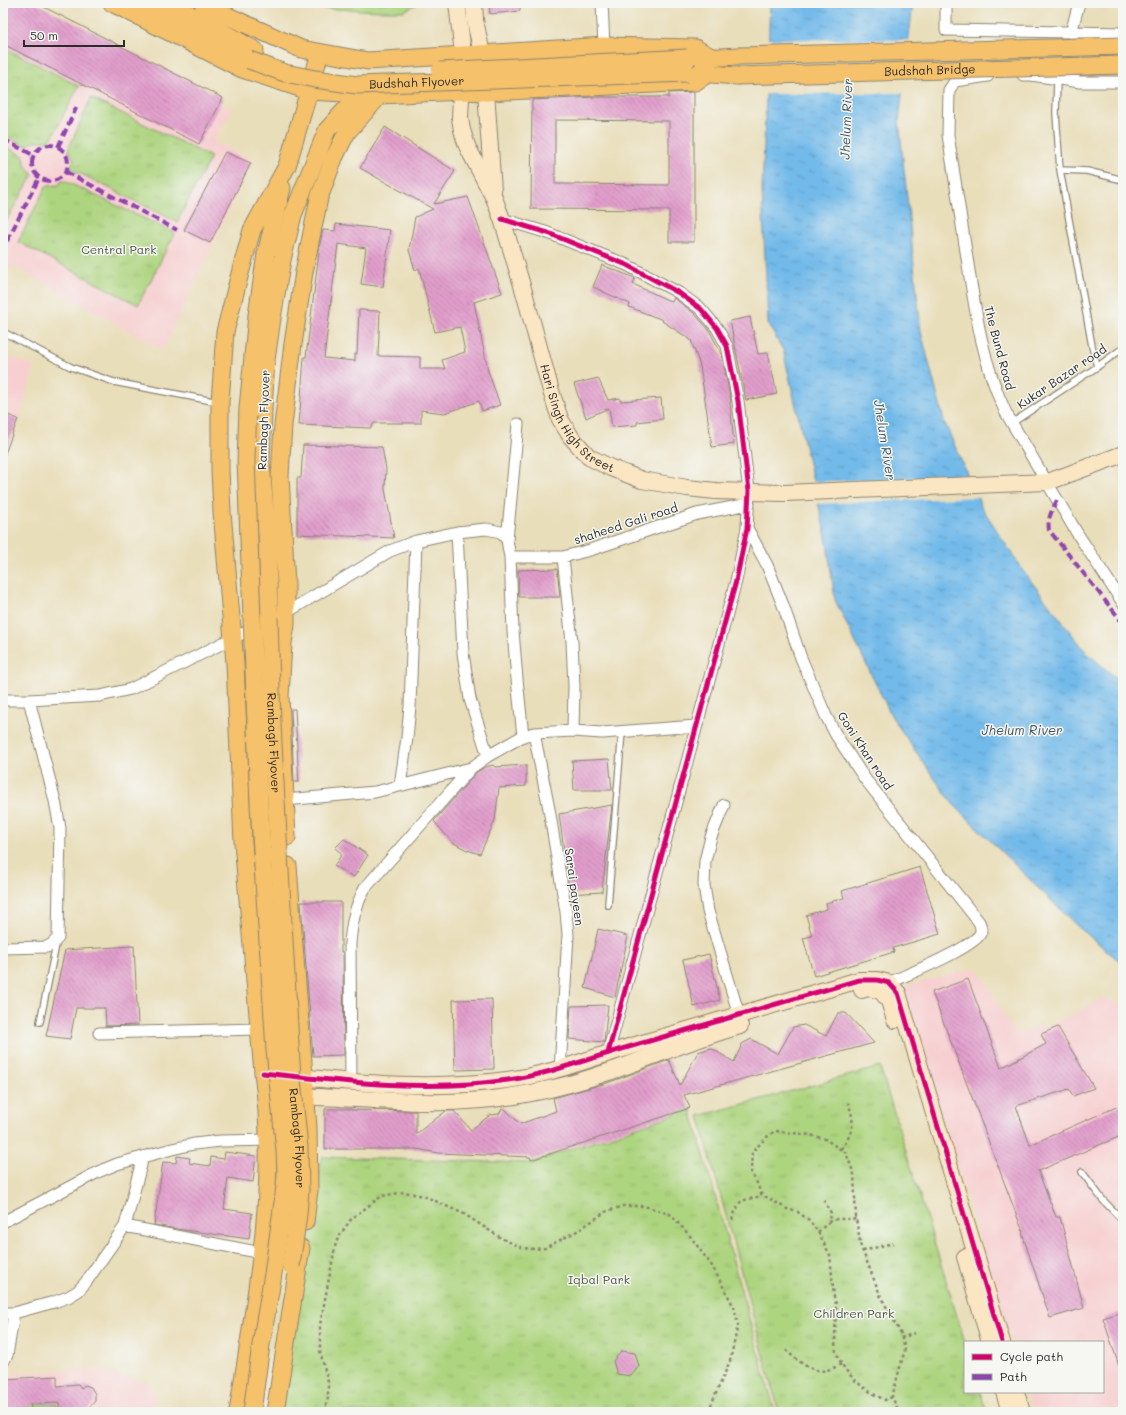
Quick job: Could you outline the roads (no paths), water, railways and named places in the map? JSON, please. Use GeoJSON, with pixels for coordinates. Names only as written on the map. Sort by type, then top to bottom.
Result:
{"type":"FeatureCollection","features":[{"type":"Feature","properties":{"kind":"main road"},"geometry":{"type":"LineString","coordinates":[[112,3],[242,69],[310,91],[380,95],[486,92],[695,82],[711,66],[694,48],[604,46],[368,61],[301,49],[219,12],[203,3]]}},
{"type":"Feature","properties":{"kind":"main road","name":"Budshah Flyover"},"geometry":{"type":"LineString","coordinates":[[142,3],[250,60],[285,73],[315,80],[357,85],[687,66]]}},
{"type":"Feature","properties":{"kind":"main road","name":"Budshah Flyover"},"geometry":{"type":"LineString","coordinates":[[169,3],[255,50],[287,62],[317,70],[356,76],[711,66]]}},
{"type":"Feature","properties":{"kind":"main road","name":"Budshah Bridge"},"geometry":{"type":"LineString","coordinates":[[711,66],[739,56],[1123,46]]}},
{"type":"Feature","properties":{"kind":"main road"},"geometry":{"type":"LineString","coordinates":[[238,1412],[262,1253],[268,1187],[266,1095],[243,842],[233,638],[221,505],[220,402],[225,332],[238,277],[252,230],[287,166],[320,53]]}},
{"type":"Feature","properties":{"kind":"main road","name":"Budshah Bridge"},"geometry":{"type":"LineString","coordinates":[[711,66],[737,76],[1123,65]]}},
{"type":"Feature","properties":{"kind":"main road","name":"Rambagh Flyover"},"geometry":{"type":"LineString","coordinates":[[270,1412],[296,1233],[300,1190],[299,1147],[292,1079],[276,809],[267,537],[261,463],[266,360],[278,283],[293,215],[327,130],[360,94]]}},
{"type":"Feature","properties":{"kind":"main road"},"geometry":{"type":"LineString","coordinates":[[278,283],[319,198],[334,158],[347,132],[380,95]]}},
{"type":"Feature","properties":{"kind":"main road","name":"Rambagh Flyover"},"geometry":{"type":"LineString","coordinates":[[252,1412],[286,1175],[275,1050],[259,804],[246,460],[248,408],[257,315],[266,254],[287,166]]}},
{"type":"Feature","properties":{"kind":"main road"},"geometry":{"type":"LineString","coordinates":[[275,1412],[309,1190],[308,1128],[290,888],[280,697],[283,643],[286,625],[286,584],[280,476],[283,425],[293,344],[304,272],[319,198]]}},
{"type":"Feature","properties":{"kind":"street"},"geometry":{"type":"LineString","coordinates":[[457,3],[462,54],[460,118],[462,130],[467,146],[494,198]]}},
{"type":"Feature","properties":{"kind":"street"},"geometry":{"type":"LineString","coordinates":[[474,3],[475,20],[486,74],[494,198]]}},
{"type":"Feature","properties":{"kind":"street"},"geometry":{"type":"LineString","coordinates":[[602,3],[604,46]]}},
{"type":"Feature","properties":{"kind":"street"},"geometry":{"type":"LineString","coordinates":[[946,3],[946,30],[1123,33]]}},
{"type":"Feature","properties":{"kind":"street"},"geometry":{"type":"LineString","coordinates":[[1071,33],[1079,3]]}},
{"type":"Feature","properties":{"kind":"street","name":"The Bund Road"},"geometry":{"type":"LineString","coordinates":[[1056,79],[1031,75],[983,77],[955,81],[949,90],[948,135],[974,302],[990,372],[999,398],[1012,423],[1077,533],[1119,589],[1123,603]]}},
{"type":"Feature","properties":{"kind":"street"},"geometry":{"type":"LineString","coordinates":[[1056,79],[1080,82],[1123,82]]}},
{"type":"Feature","properties":{"kind":"street","name":"Hari Singh High Street"},"geometry":{"type":"LineString","coordinates":[[494,198],[502,219],[524,292],[560,419],[570,437],[589,457],[611,468],[642,480],[749,497],[784,493],[1048,482],[1123,454]]}},
{"type":"Feature","properties":{"kind":"street"},"geometry":{"type":"LineString","coordinates":[[502,219],[548,233],[627,265],[679,292],[701,309],[717,328],[727,346],[738,401],[749,497],[747,528],[736,581],[608,1053]]}},
{"type":"Feature","properties":{"kind":"street","name":"Sarai payeen"},"geometry":{"type":"LineString","coordinates":[[518,424],[507,540],[510,557],[514,638],[528,735],[549,809],[566,912],[568,935],[560,1070]]}},
{"type":"Feature","properties":{"kind":"street","name":"shaheed Gali road"},"geometry":{"type":"LineString","coordinates":[[510,557],[563,557],[590,550],[749,497]]}},
{"type":"Feature","properties":{"kind":"street","name":"Goni Khan road"},"geometry":{"type":"LineString","coordinates":[[747,528],[767,565],[783,605],[801,658],[826,716],[836,735],[865,779],[979,922],[981,928],[981,933],[976,939],[964,948],[889,983]]}},
{"type":"Feature","properties":{"kind":"street"},"geometry":{"type":"LineString","coordinates":[[3,700],[100,696],[131,689],[286,613],[390,552],[416,541],[457,532],[486,529],[500,532],[507,540]]}},
{"type":"Feature","properties":{"kind":"street"},"geometry":{"type":"LineString","coordinates":[[457,532],[463,653],[470,699],[488,756]]}},
{"type":"Feature","properties":{"kind":"street"},"geometry":{"type":"LineString","coordinates":[[400,785],[410,706],[416,541]]}},
{"type":"Feature","properties":{"kind":"street"},"geometry":{"type":"LineString","coordinates":[[563,557],[572,642],[574,686],[573,731]]}},
{"type":"Feature","properties":{"kind":"street"},"geometry":{"type":"LineString","coordinates":[[3,948],[47,947],[58,938],[60,828],[56,801],[29,700]]}},
{"type":"Feature","properties":{"kind":"street"},"geometry":{"type":"LineString","coordinates":[[351,1082],[350,943],[352,922],[357,903],[365,888],[471,768],[488,756],[528,735],[573,731],[602,733],[696,726]]}},
{"type":"Feature","properties":{"kind":"street"},"geometry":{"type":"LineString","coordinates":[[285,800],[375,792],[471,768]]}},
{"type":"Feature","properties":{"kind":"street"},"geometry":{"type":"LineString","coordinates":[[724,805],[711,837],[705,861],[704,885],[708,911],[739,1015]]}},
{"type":"Feature","properties":{"kind":"street"},"geometry":{"type":"LineString","coordinates":[[263,1073],[377,1084],[466,1084],[508,1080],[560,1070],[608,1053],[859,980],[877,980],[889,983],[898,993],[1002,1341]]}},
{"type":"Feature","properties":{"kind":"street"},"geometry":{"type":"LineString","coordinates":[[266,1095],[424,1102],[477,1100],[522,1095],[559,1087],[603,1074],[751,1022],[868,988],[881,990],[889,1001],[990,1341]]}},
{"type":"Feature","properties":{"kind":"street"},"geometry":{"type":"LineString","coordinates":[[99,1033],[259,1030]]}},
{"type":"Feature","properties":{"kind":"street"},"geometry":{"type":"LineString","coordinates":[[3,1222],[98,1172],[117,1164],[194,1144],[221,1141],[267,1140]]}},
{"type":"Feature","properties":{"kind":"street"},"geometry":{"type":"LineString","coordinates":[[3,1362],[6,1355],[8,1313],[54,1302],[68,1297],[78,1291],[86,1282],[125,1226],[142,1157]]}},
{"type":"Feature","properties":{"kind":"street"},"geometry":{"type":"LineString","coordinates":[[125,1226],[262,1253]]}},
{"type":"Feature","properties":{"kind":"street"},"geometry":{"type":"LineString","coordinates":[[1004,1393],[1010,1412]]}},
{"type":"Feature","properties":{"kind":"street"},"geometry":{"type":"LineString","coordinates":[[1016,1393],[1022,1412]]}},
{"type":"Feature","properties":{"kind":"lane"},"geometry":{"type":"LineString","coordinates":[[1056,79],[1056,113],[1060,170],[1097,367]]}},
{"type":"Feature","properties":{"kind":"lane"},"geometry":{"type":"LineString","coordinates":[[1060,170],[1087,171],[1123,180]]}},
{"type":"Feature","properties":{"kind":"lane"},"geometry":{"type":"LineString","coordinates":[[3,332],[71,367],[114,382],[220,402]]}},
{"type":"Feature","properties":{"kind":"lane","name":"Kukar Bazar road"},"geometry":{"type":"LineString","coordinates":[[1012,423],[1123,348]]}},
{"type":"Feature","properties":{"kind":"lane"},"geometry":{"type":"LineString","coordinates":[[608,905],[622,731]]}},
{"type":"Feature","properties":{"kind":"lane"},"geometry":{"type":"LineString","coordinates":[[40,1022],[58,938]]}},
{"type":"Feature","properties":{"kind":"lane"},"geometry":{"type":"LineString","coordinates":[[1082,1172],[1102,1199],[1123,1221]]}},
{"type":"Feature","properties":{"kind":"water","name":"Jhelum River"},"geometry":{"type":"Polygon","coordinates":[[[770,3],[913,3],[899,121],[921,332],[944,421],[981,506],[1023,571],[1086,652],[1123,684],[1123,964],[1076,925],[954,805],[892,717],[835,600],[826,537],[783,350],[768,324],[762,191],[770,3]]]}},
{"type":"Feature","properties":{"kind":"park label","name":"Central Park"},"geometry":{"type":"Point","coordinates":[119,250]}},
{"type":"Feature","properties":{"kind":"park label","name":"Iqbal Park"},"geometry":{"type":"Point","coordinates":[599,1280]}},
{"type":"Feature","properties":{"kind":"park label","name":"Children Park"},"geometry":{"type":"Point","coordinates":[854,1314]}}]}
